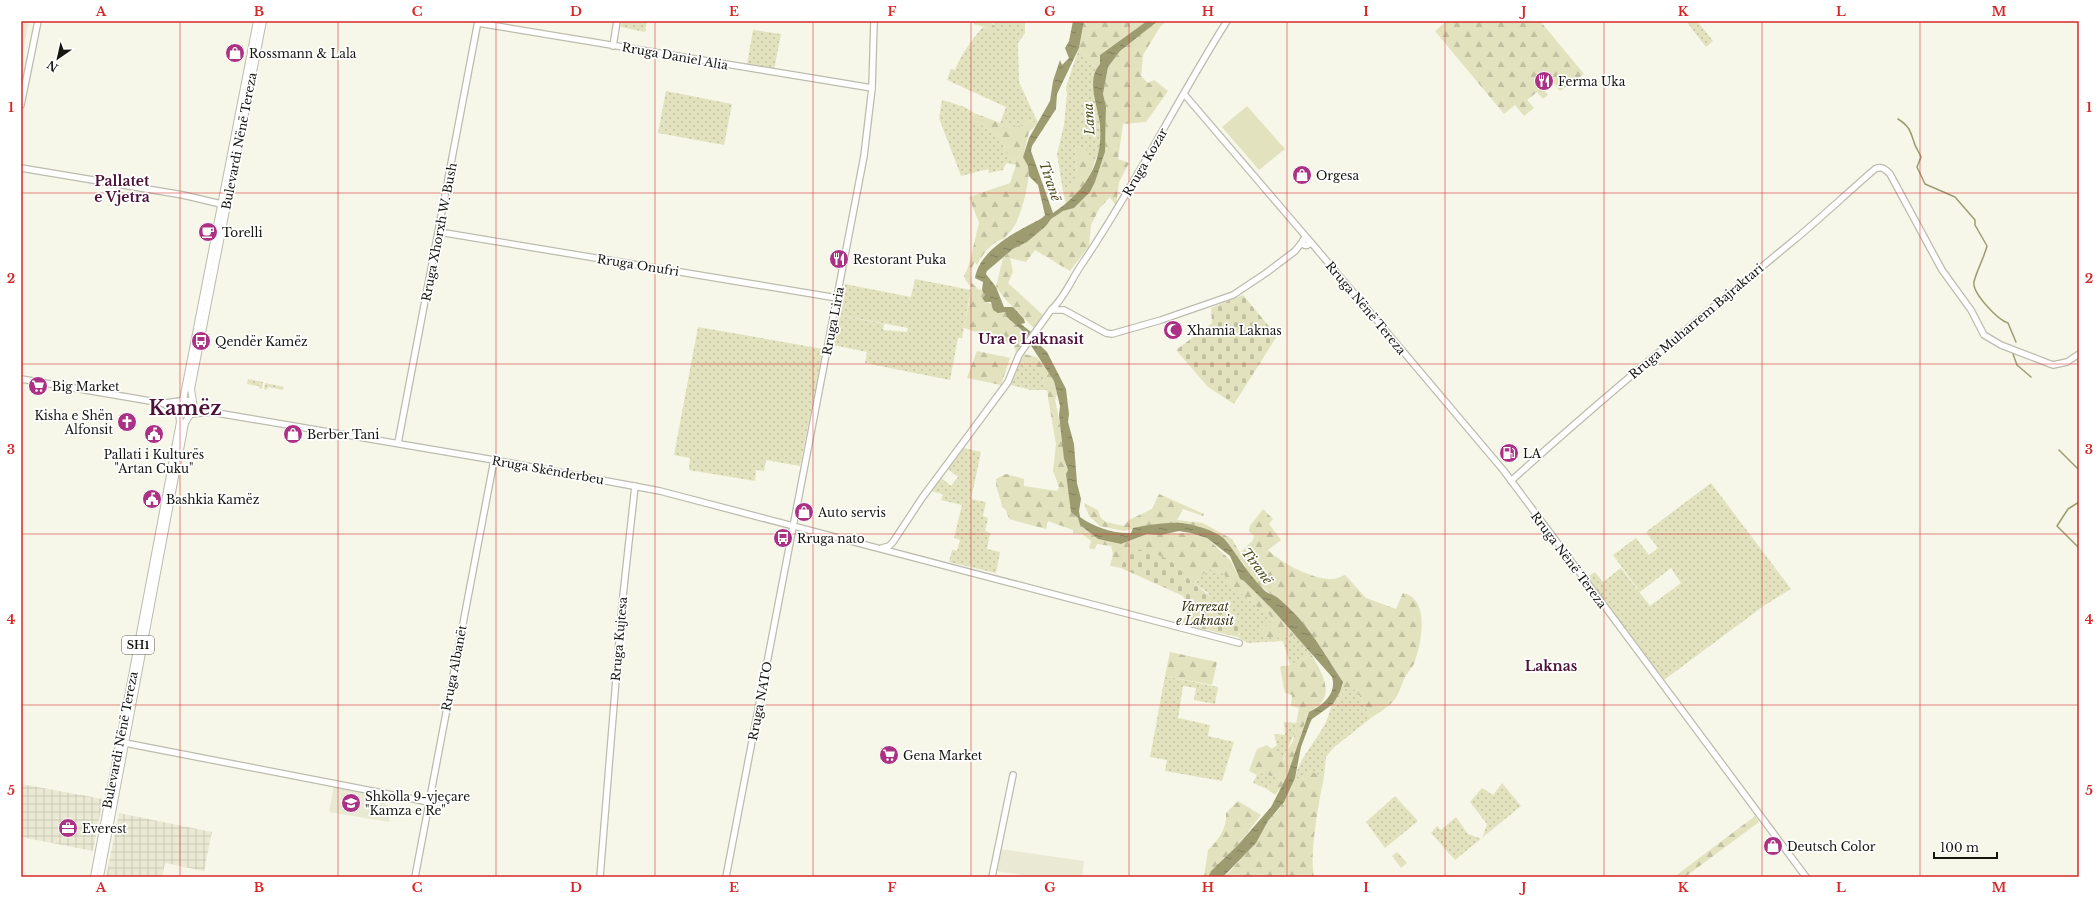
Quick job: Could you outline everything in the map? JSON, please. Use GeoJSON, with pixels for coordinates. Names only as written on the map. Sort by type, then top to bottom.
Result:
{"type":"FeatureCollection","features":[{"type":"Feature","properties":{"kind":"main road","name":"Bulevardi Nënë Tereza"},"geometry":{"type":"LineString","coordinates":[[100,877],[163,524],[181,401],[257,21]]}},
{"type":"Feature","properties":{"kind":"main road","name":"Bulevardi Nënë Tereza"},"geometry":{"type":"LineString","coordinates":[[94,877],[163,524],[185,423],[189,415],[194,410],[191,389],[263,21]]}},
{"type":"Feature","properties":{"kind":"main road"},"geometry":{"type":"LineString","coordinates":[[181,401],[193,403]]}},
{"type":"Feature","properties":{"kind":"main road"},"geometry":{"type":"LineString","coordinates":[[179,412],[189,415]]}},
{"type":"Feature","properties":{"kind":"street"},"geometry":{"type":"LineString","coordinates":[[21,105],[38,21]]}},
{"type":"Feature","properties":{"kind":"street"},"geometry":{"type":"LineString","coordinates":[[613,46],[617,21]]}},
{"type":"Feature","properties":{"kind":"street","name":"Rruga Liria"},"geometry":{"type":"LineString","coordinates":[[794,526],[864,156],[872,88],[874,21]]}},
{"type":"Feature","properties":{"kind":"street","name":"Rruga Kozar"},"geometry":{"type":"LineString","coordinates":[[1049,312],[1059,300],[1140,171],[1227,21]]}},
{"type":"Feature","properties":{"kind":"street","name":"Rruga Daniel Alia"},"geometry":{"type":"LineString","coordinates":[[478,22],[613,46],[872,88]]}},
{"type":"Feature","properties":{"kind":"street","name":"Rruga Xhorxh W. Bush"},"geometry":{"type":"LineString","coordinates":[[398,443],[478,22]]}},
{"type":"Feature","properties":{"kind":"street","name":"Rruga Nënë Tereza"},"geometry":{"type":"LineString","coordinates":[[1184,94],[1306,241],[1319,253],[1490,453],[1806,877]]}},
{"type":"Feature","properties":{"kind":"street","name":"Rruga Muharrem Bajraktari"},"geometry":{"type":"LineString","coordinates":[[1511,481],[1567,430],[1793,241],[1875,169],[1880,167],[1885,169],[1942,270],[1971,310],[1984,335],[2001,345],[2053,365],[2067,362],[2079,354]]}},
{"type":"Feature","properties":{"kind":"street"},"geometry":{"type":"LineString","coordinates":[[21,168],[181,194],[221,204]]}},
{"type":"Feature","properties":{"kind":"street","name":"Rruga Onufri"},"geometry":{"type":"LineString","coordinates":[[439,232],[837,298]]}},
{"type":"Feature","properties":{"kind":"street"},"geometry":{"type":"LineString","coordinates":[[1059,300],[1060,306],[1064,310],[1103,332],[1112,334],[1174,316],[1226,298],[1254,282],[1306,241]]}},
{"type":"Feature","properties":{"kind":"street"},"geometry":{"type":"LineString","coordinates":[[882,548],[889,546],[893,542],[922,498],[1008,382],[1019,355],[1049,312],[1064,310]]}},
{"type":"Feature","properties":{"kind":"street"},"geometry":{"type":"LineString","coordinates":[[21,379],[162,403],[181,401]]}},
{"type":"Feature","properties":{"kind":"street"},"geometry":{"type":"LineString","coordinates":[[162,403],[179,412]]}},
{"type":"Feature","properties":{"kind":"street","name":"Rruga Skënderbeu"},"geometry":{"type":"LineString","coordinates":[[193,403],[211,412],[398,443],[635,486],[882,548],[1239,643]]}},
{"type":"Feature","properties":{"kind":"street","name":"Rruga Skënderbeu"},"geometry":{"type":"LineString","coordinates":[[189,415],[211,412]]}},
{"type":"Feature","properties":{"kind":"street","name":"Rruga Albanët"},"geometry":{"type":"LineString","coordinates":[[414,877],[494,460]]}},
{"type":"Feature","properties":{"kind":"street","name":"Rruga Kujtesa"},"geometry":{"type":"LineString","coordinates":[[600,877],[622,605],[635,486]]}},
{"type":"Feature","properties":{"kind":"street","name":"Rruga NATO"},"geometry":{"type":"LineString","coordinates":[[726,877],[794,526]]}},
{"type":"Feature","properties":{"kind":"street"},"geometry":{"type":"LineString","coordinates":[[893,542],[893,548],[898,553]]}},
{"type":"Feature","properties":{"kind":"street"},"geometry":{"type":"LineString","coordinates":[[125,743],[429,802]]}},
{"type":"Feature","properties":{"kind":"street"},"geometry":{"type":"LineString","coordinates":[[992,877],[1013,775]]}},
{"type":"Feature","properties":{"kind":"shaded area"},"geometry":{"type":"Polygon","coordinates":[[[21,21],[29,21],[21,60],[21,21]]]}},
{"type":"Feature","properties":{"kind":"shaded area"},"geometry":{"type":"Polygon","coordinates":[[[21,784],[103,799],[93,851],[21,837],[21,784]]]}},
{"type":"Feature","properties":{"kind":"shaded area","name":"Shkolla 9-vjeçare \"Kamza e Re\""},"geometry":{"type":"Polygon","coordinates":[[[334,786],[386,796],[385,805],[391,806],[389,822],[329,812],[334,786]]]}},
{"type":"Feature","properties":{"kind":"shaded area"},"geometry":{"type":"Polygon","coordinates":[[[119,813],[212,832],[204,871],[165,863],[162,877],[106,877],[119,813]]]}},
{"type":"Feature","properties":{"kind":"shaded area"},"geometry":{"type":"Polygon","coordinates":[[[1000,849],[1084,861],[1082,877],[1037,877],[996,871],[1000,849]]]}},
{"type":"Feature","properties":{"kind":"green space"},"geometry":{"type":"Polygon","coordinates":[[[622,21],[647,21],[645,32],[621,27],[622,21]]]}},
{"type":"Feature","properties":{"kind":"green space"},"geometry":{"type":"Polygon","coordinates":[[[975,21],[989,22],[993,24],[997,31],[989,35],[988,28],[974,24],[975,21]]]}},
{"type":"Feature","properties":{"kind":"green space"},"geometry":{"type":"Polygon","coordinates":[[[991,21],[1025,21],[1025,33],[1018,43],[1019,82],[1038,123],[1026,121],[1023,126],[1011,127],[1000,123],[1006,107],[947,80],[951,69],[955,70],[967,47],[983,27],[988,28],[995,25],[991,21]]]}},
{"type":"Feature","properties":{"kind":"green space"},"geometry":{"type":"Polygon","coordinates":[[[1084,21],[1147,21],[1100,55],[1100,65],[1097,68],[1079,48],[1084,21]]]}},
{"type":"Feature","properties":{"kind":"green space"},"geometry":{"type":"Polygon","coordinates":[[[1158,21],[1167,21],[1160,27],[1143,55],[1141,76],[1148,83],[1154,80],[1168,91],[1146,122],[1123,124],[1118,159],[1129,163],[1119,182],[1116,206],[1110,197],[1099,209],[1091,225],[1089,246],[1070,271],[1035,250],[1026,262],[1010,258],[1013,272],[1008,283],[1043,315],[1034,328],[1006,300],[996,287],[1003,258],[1013,249],[1027,242],[1046,226],[1051,219],[1063,211],[1074,208],[1090,192],[1105,152],[1106,106],[1103,94],[1108,67],[1120,51],[1158,21]]]}},
{"type":"Feature","properties":{"kind":"green space"},"geometry":{"type":"Polygon","coordinates":[[[1447,21],[1540,21],[1584,74],[1560,91],[1543,71],[1535,79],[1548,95],[1543,99],[1537,92],[1527,100],[1534,108],[1524,116],[1515,105],[1504,114],[1435,31],[1447,21]]]}},
{"type":"Feature","properties":{"kind":"green space"},"geometry":{"type":"Polygon","coordinates":[[[1686,21],[1697,21],[1713,41],[1706,47],[1686,21]]]}},
{"type":"Feature","properties":{"kind":"green space"},"geometry":{"type":"Polygon","coordinates":[[[753,30],[781,34],[774,70],[747,65],[753,30]]]}},
{"type":"Feature","properties":{"kind":"green space"},"geometry":{"type":"Polygon","coordinates":[[[1079,48],[1097,68],[1095,87],[1100,124],[1100,146],[1094,164],[1084,147],[1075,148],[1075,178],[1073,183],[1063,191],[1057,154],[1064,125],[1067,94],[1066,87],[1079,48]]]}},
{"type":"Feature","properties":{"kind":"green space"},"geometry":{"type":"Polygon","coordinates":[[[666,91],[732,104],[724,145],[658,133],[666,91]]]}},
{"type":"Feature","properties":{"kind":"green space"},"geometry":{"type":"Polygon","coordinates":[[[942,100],[965,107],[974,113],[971,118],[1002,140],[1006,152],[1016,165],[1006,163],[1003,170],[989,173],[988,169],[961,176],[939,118],[942,100]]]}},
{"type":"Feature","properties":{"kind":"green space"},"geometry":{"type":"Polygon","coordinates":[[[1247,106],[1285,149],[1259,170],[1222,127],[1247,106]]]}},
{"type":"Feature","properties":{"kind":"green space"},"geometry":{"type":"Polygon","coordinates":[[[974,113],[1011,127],[1023,126],[1026,121],[1038,123],[1029,132],[1023,157],[1029,170],[1025,196],[1017,221],[1004,239],[995,242],[977,265],[975,262],[970,271],[972,283],[978,289],[983,290],[985,295],[982,298],[985,302],[1005,312],[1027,338],[1016,353],[1014,345],[964,328],[972,288],[964,276],[969,265],[979,223],[969,197],[1010,183],[1016,165],[1006,152],[1002,140],[971,118],[974,113]]]}},
{"type":"Feature","properties":{"kind":"green space"},"geometry":{"type":"Polygon","coordinates":[[[1084,147],[1094,164],[1083,187],[1076,196],[1066,204],[1063,191],[1073,183],[1075,178],[1075,148],[1084,147]]]}},
{"type":"Feature","properties":{"kind":"green space"},"geometry":{"type":"Polygon","coordinates":[[[915,279],[971,290],[962,338],[958,338],[950,380],[865,363],[867,352],[833,345],[838,315],[884,324],[883,330],[907,332],[908,328],[839,315],[845,284],[911,297],[915,279]]]}},
{"type":"Feature","properties":{"kind":"green space"},"geometry":{"type":"Polygon","coordinates":[[[1243,295],[1277,336],[1234,404],[1208,387],[1176,350],[1212,323],[1211,308],[1243,295]]]}},
{"type":"Feature","properties":{"kind":"green space"},"geometry":{"type":"Polygon","coordinates":[[[698,327],[823,349],[800,466],[766,460],[764,471],[756,470],[755,481],[689,470],[690,458],[674,455],[698,327]]]}},
{"type":"Feature","properties":{"kind":"green space"},"geometry":{"type":"Polygon","coordinates":[[[977,351],[1010,358],[1001,385],[967,378],[977,351]]]}},
{"type":"Feature","properties":{"kind":"green space"},"geometry":{"type":"Polygon","coordinates":[[[1024,354],[1036,357],[1046,366],[1054,381],[1057,394],[1055,400],[1064,442],[1064,459],[1068,471],[1066,474],[1072,512],[1078,518],[1080,525],[1098,539],[1121,544],[1147,534],[1191,533],[1207,538],[1230,560],[1240,579],[1244,581],[1272,609],[1294,635],[1287,638],[1264,637],[1259,632],[1272,620],[1270,615],[1260,609],[1229,583],[1224,574],[1212,568],[1194,583],[1128,548],[1121,568],[1110,566],[1113,554],[1111,546],[1097,544],[1095,549],[1091,549],[1089,548],[1091,541],[1082,534],[1073,533],[1073,530],[1048,521],[1046,529],[1009,519],[1006,510],[1002,507],[996,486],[996,479],[1006,474],[1024,479],[1024,486],[1057,491],[1059,487],[1053,471],[1056,444],[1048,392],[1043,374],[1031,359],[1027,364],[1020,363],[1024,354]]]}},
{"type":"Feature","properties":{"kind":"green space"},"geometry":{"type":"Polygon","coordinates":[[[1030,358],[1044,374],[1043,380],[1048,390],[1031,390],[1011,385],[1020,363],[1027,364],[1030,358]]]}},
{"type":"Feature","properties":{"kind":"green space"},"geometry":{"type":"Polygon","coordinates":[[[248,379],[263,382],[262,389],[259,388],[259,386],[247,384],[248,379]]]}},
{"type":"Feature","properties":{"kind":"green space"},"geometry":{"type":"Polygon","coordinates":[[[265,383],[284,387],[283,390],[268,387],[267,390],[264,389],[265,383]]]}},
{"type":"Feature","properties":{"kind":"green space"},"geometry":{"type":"Polygon","coordinates":[[[964,448],[981,452],[971,499],[986,502],[983,516],[988,518],[985,531],[990,533],[987,549],[1000,552],[996,573],[949,562],[952,550],[957,551],[960,540],[954,538],[962,505],[941,500],[943,494],[931,491],[941,478],[951,486],[958,477],[948,469],[964,448]]]}},
{"type":"Feature","properties":{"kind":"green space"},"geometry":{"type":"Polygon","coordinates":[[[1711,483],[1791,589],[1765,605],[1664,680],[1586,578],[1595,572],[1603,582],[1621,568],[1650,606],[1681,583],[1671,568],[1640,592],[1613,555],[1636,538],[1649,555],[1658,548],[1646,532],[1711,483]]]}},
{"type":"Feature","properties":{"kind":"green space"},"geometry":{"type":"Polygon","coordinates":[[[1159,494],[1204,514],[1203,516],[1183,509],[1177,520],[1203,523],[1232,539],[1240,553],[1253,540],[1254,536],[1249,531],[1250,526],[1263,509],[1273,519],[1269,524],[1281,540],[1268,550],[1289,565],[1308,574],[1325,579],[1334,579],[1345,575],[1366,598],[1396,609],[1403,593],[1412,597],[1418,604],[1421,613],[1421,634],[1414,664],[1405,677],[1398,695],[1393,702],[1371,718],[1356,689],[1349,692],[1346,687],[1334,709],[1331,706],[1340,692],[1343,682],[1308,629],[1290,609],[1258,584],[1246,569],[1245,565],[1230,548],[1227,541],[1196,526],[1182,523],[1151,525],[1124,531],[1100,526],[1089,516],[1084,503],[1098,510],[1101,518],[1106,522],[1124,526],[1129,520],[1152,509],[1159,494]]]}},
{"type":"Feature","properties":{"kind":"green space","name":"Varrezat e Laknasit"},"geometry":{"type":"Polygon","coordinates":[[[1128,548],[1148,551],[1170,560],[1190,580],[1237,618],[1241,629],[1238,637],[1182,624],[1189,607],[1183,596],[1121,568],[1128,548]]]}},
{"type":"Feature","properties":{"kind":"green space"},"geometry":{"type":"Polygon","coordinates":[[[1212,568],[1224,574],[1229,583],[1260,609],[1270,615],[1272,620],[1287,638],[1294,635],[1301,640],[1311,654],[1290,665],[1283,641],[1247,643],[1238,637],[1240,634],[1208,593],[1194,583],[1212,568]]]}},
{"type":"Feature","properties":{"kind":"green space"},"geometry":{"type":"Polygon","coordinates":[[[1170,652],[1217,662],[1212,685],[1165,676],[1170,652]]]}},
{"type":"Feature","properties":{"kind":"green space"},"geometry":{"type":"Polygon","coordinates":[[[1311,654],[1320,670],[1326,693],[1318,707],[1309,712],[1291,767],[1281,787],[1275,795],[1267,789],[1280,779],[1278,775],[1271,776],[1258,772],[1257,775],[1249,771],[1257,749],[1267,745],[1284,761],[1286,752],[1293,741],[1299,708],[1291,706],[1292,695],[1285,693],[1280,667],[1290,665],[1311,654]]]}},
{"type":"Feature","properties":{"kind":"green space"},"geometry":{"type":"Polygon","coordinates":[[[1165,676],[1218,687],[1215,704],[1194,700],[1196,688],[1183,686],[1178,718],[1210,725],[1208,736],[1234,742],[1222,781],[1165,771],[1167,760],[1150,757],[1165,676]]]}},
{"type":"Feature","properties":{"kind":"green space"},"geometry":{"type":"Polygon","coordinates":[[[1346,687],[1356,689],[1371,718],[1333,748],[1326,757],[1324,777],[1315,774],[1298,779],[1295,778],[1303,759],[1325,725],[1331,706],[1334,709],[1346,687]]]}},
{"type":"Feature","properties":{"kind":"green space"},"geometry":{"type":"Polygon","coordinates":[[[1284,722],[1297,723],[1295,733],[1283,761],[1270,749],[1277,746],[1274,734],[1285,735],[1284,722]]]}},
{"type":"Feature","properties":{"kind":"green space"},"geometry":{"type":"Polygon","coordinates":[[[1308,770],[1324,777],[1317,813],[1314,842],[1314,877],[1225,877],[1255,843],[1268,821],[1280,808],[1295,778],[1298,779],[1308,770]]]}},
{"type":"Feature","properties":{"kind":"green space"},"geometry":{"type":"Polygon","coordinates":[[[1258,772],[1271,776],[1278,775],[1280,779],[1267,789],[1253,783],[1258,772]]]}},
{"type":"Feature","properties":{"kind":"green space"},"geometry":{"type":"Polygon","coordinates":[[[1502,783],[1521,806],[1482,838],[1487,824],[1470,802],[1482,788],[1493,795],[1502,783]]]}},
{"type":"Feature","properties":{"kind":"green space"},"geometry":{"type":"Polygon","coordinates":[[[1395,796],[1418,821],[1385,848],[1366,822],[1395,796]]]}},
{"type":"Feature","properties":{"kind":"green space"},"geometry":{"type":"Polygon","coordinates":[[[1238,801],[1261,815],[1238,845],[1211,871],[1208,877],[1204,877],[1208,850],[1216,842],[1224,829],[1226,813],[1238,801]]]}},
{"type":"Feature","properties":{"kind":"green space"},"geometry":{"type":"Polygon","coordinates":[[[1755,816],[1759,822],[1685,877],[1674,877],[1755,816]]]}},
{"type":"Feature","properties":{"kind":"green space"},"geometry":{"type":"Polygon","coordinates":[[[1456,817],[1468,834],[1481,839],[1455,860],[1431,833],[1437,826],[1441,830],[1456,817]]]}},
{"type":"Feature","properties":{"kind":"green space"},"geometry":{"type":"Polygon","coordinates":[[[1397,852],[1407,863],[1401,868],[1392,856],[1397,852]]]}},
{"type":"Feature","properties":{"kind":"water"},"geometry":{"type":"Polygon","coordinates":[[[1073,21],[1084,21],[1079,48],[1057,94],[1056,109],[1032,146],[1031,151],[1053,213],[1064,205],[1082,187],[1095,165],[1100,140],[1100,126],[1093,86],[1096,71],[1100,64],[1100,55],[1147,21],[1158,21],[1120,51],[1108,67],[1103,94],[1106,106],[1105,152],[1090,192],[1074,208],[1063,211],[1051,219],[1046,226],[1027,242],[1013,249],[987,271],[986,274],[996,287],[1004,307],[1013,307],[1024,319],[1025,323],[1021,324],[1031,332],[1028,336],[1007,317],[1005,312],[998,313],[993,310],[991,302],[985,302],[982,298],[985,295],[982,290],[983,282],[975,278],[982,261],[988,253],[1012,234],[1039,220],[1045,215],[1038,185],[1029,176],[1028,166],[1023,157],[1029,138],[1050,101],[1053,81],[1060,60],[1062,65],[1069,58],[1065,48],[1069,41],[1073,21]]]}},
{"type":"Feature","properties":{"kind":"water"},"geometry":{"type":"Polygon","coordinates":[[[1034,339],[1047,352],[1066,389],[1069,414],[1068,422],[1074,444],[1077,483],[1081,499],[1079,511],[1080,517],[1091,524],[1111,531],[1131,533],[1133,528],[1165,523],[1185,523],[1198,526],[1224,538],[1259,585],[1266,592],[1279,599],[1306,626],[1343,682],[1340,692],[1333,704],[1312,719],[1310,723],[1301,747],[1295,778],[1284,802],[1268,821],[1256,843],[1223,877],[1208,877],[1211,871],[1238,845],[1271,807],[1287,776],[1309,712],[1320,706],[1328,698],[1333,688],[1332,677],[1272,609],[1244,581],[1240,579],[1230,556],[1207,538],[1179,531],[1161,535],[1147,534],[1121,544],[1098,539],[1080,525],[1078,518],[1071,512],[1066,474],[1068,470],[1064,459],[1059,415],[1060,406],[1054,381],[1030,344],[1034,339]]]}},
{"type":"Feature","properties":{"kind":"waterway"},"geometry":{"type":"LineString","coordinates":[[1898,119],[1909,129],[1921,157],[1917,167],[1925,184],[1955,197],[1975,220],[1975,225],[1987,246],[1975,278],[1974,287],[1986,306],[1998,317],[2008,323],[2016,342]]}},
{"type":"Feature","properties":{"kind":"waterway"},"geometry":{"type":"LineString","coordinates":[[2013,354],[2017,365],[2031,377]]}},
{"type":"Feature","properties":{"kind":"waterway"},"geometry":{"type":"LineString","coordinates":[[2059,450],[2079,470]]}},
{"type":"Feature","properties":{"kind":"waterway"},"geometry":{"type":"LineString","coordinates":[[2079,502],[2068,509],[2057,526],[2079,548]]}},
{"type":"Feature","properties":{"kind":"place","name":"Rossmann & Lala"},"geometry":{"type":"Point","coordinates":[235,53]}},
{"type":"Feature","properties":{"kind":"place","name":"Ferma Uka"},"geometry":{"type":"Point","coordinates":[1544,81]}},
{"type":"Feature","properties":{"kind":"place","name":"Orgesa"},"geometry":{"type":"Point","coordinates":[1302,175]}},
{"type":"Feature","properties":{"kind":"place","name":"Torelli"},"geometry":{"type":"Point","coordinates":[208,232]}},
{"type":"Feature","properties":{"kind":"place","name":"Restorant Puka"},"geometry":{"type":"Point","coordinates":[839,259]}},
{"type":"Feature","properties":{"kind":"place","name":"Xhamia Laknas"},"geometry":{"type":"Point","coordinates":[1173,330]}},
{"type":"Feature","properties":{"kind":"place","name":"Qendër Kamëz"},"geometry":{"type":"Point","coordinates":[201,341]}},
{"type":"Feature","properties":{"kind":"place","name":"Big Market"},"geometry":{"type":"Point","coordinates":[38,386]}},
{"type":"Feature","properties":{"kind":"place","name":"Kisha e Shën Alfonsit"},"geometry":{"type":"Point","coordinates":[127,422]}},
{"type":"Feature","properties":{"kind":"place","name":"Pallati i Kulturës \"Artan Cuku\""},"geometry":{"type":"Point","coordinates":[154,434]}},
{"type":"Feature","properties":{"kind":"place","name":"Berber Tani"},"geometry":{"type":"Point","coordinates":[293,434]}},
{"type":"Feature","properties":{"kind":"place","name":"LA"},"geometry":{"type":"Point","coordinates":[1509,453]}},
{"type":"Feature","properties":{"kind":"place","name":"Bashkia Kamëz"},"geometry":{"type":"Point","coordinates":[152,499]}},
{"type":"Feature","properties":{"kind":"place","name":"Auto servis"},"geometry":{"type":"Point","coordinates":[804,512]}},
{"type":"Feature","properties":{"kind":"place","name":"Rruga nato"},"geometry":{"type":"Point","coordinates":[783,538]}},
{"type":"Feature","properties":{"kind":"place","name":"Gena Market"},"geometry":{"type":"Point","coordinates":[889,755]}},
{"type":"Feature","properties":{"kind":"place","name":"Shkolla 9-vjeçare \"Kamza e Re\""},"geometry":{"type":"Point","coordinates":[351,803]}},
{"type":"Feature","properties":{"kind":"place","name":"Everest"},"geometry":{"type":"Point","coordinates":[68,828]}},
{"type":"Feature","properties":{"kind":"place","name":"Deutsch Color"},"geometry":{"type":"Point","coordinates":[1773,846]}},
{"type":"Feature","properties":{"kind":"district","name":"Pallatet e Vjetra"},"geometry":{"type":"Point","coordinates":[122,190]}},
{"type":"Feature","properties":{"kind":"district","name":"Ura e Laknasit"},"geometry":{"type":"Point","coordinates":[1031,339]}},
{"type":"Feature","properties":{"kind":"district","name":"Kamëz"},"geometry":{"type":"Point","coordinates":[185,408]}},
{"type":"Feature","properties":{"kind":"district","name":"Laknas"},"geometry":{"type":"Point","coordinates":[1551,666]}},
{"type":"Feature","properties":{"kind":"water label","name":"Lana"},"geometry":{"type":"Point","coordinates":[1089,119]}},
{"type":"Feature","properties":{"kind":"water label","name":"Tiranë"},"geometry":{"type":"Point","coordinates":[1050,181]}},
{"type":"Feature","properties":{"kind":"water label","name":"Tiranë"},"geometry":{"type":"Point","coordinates":[1257,566]}}]}
